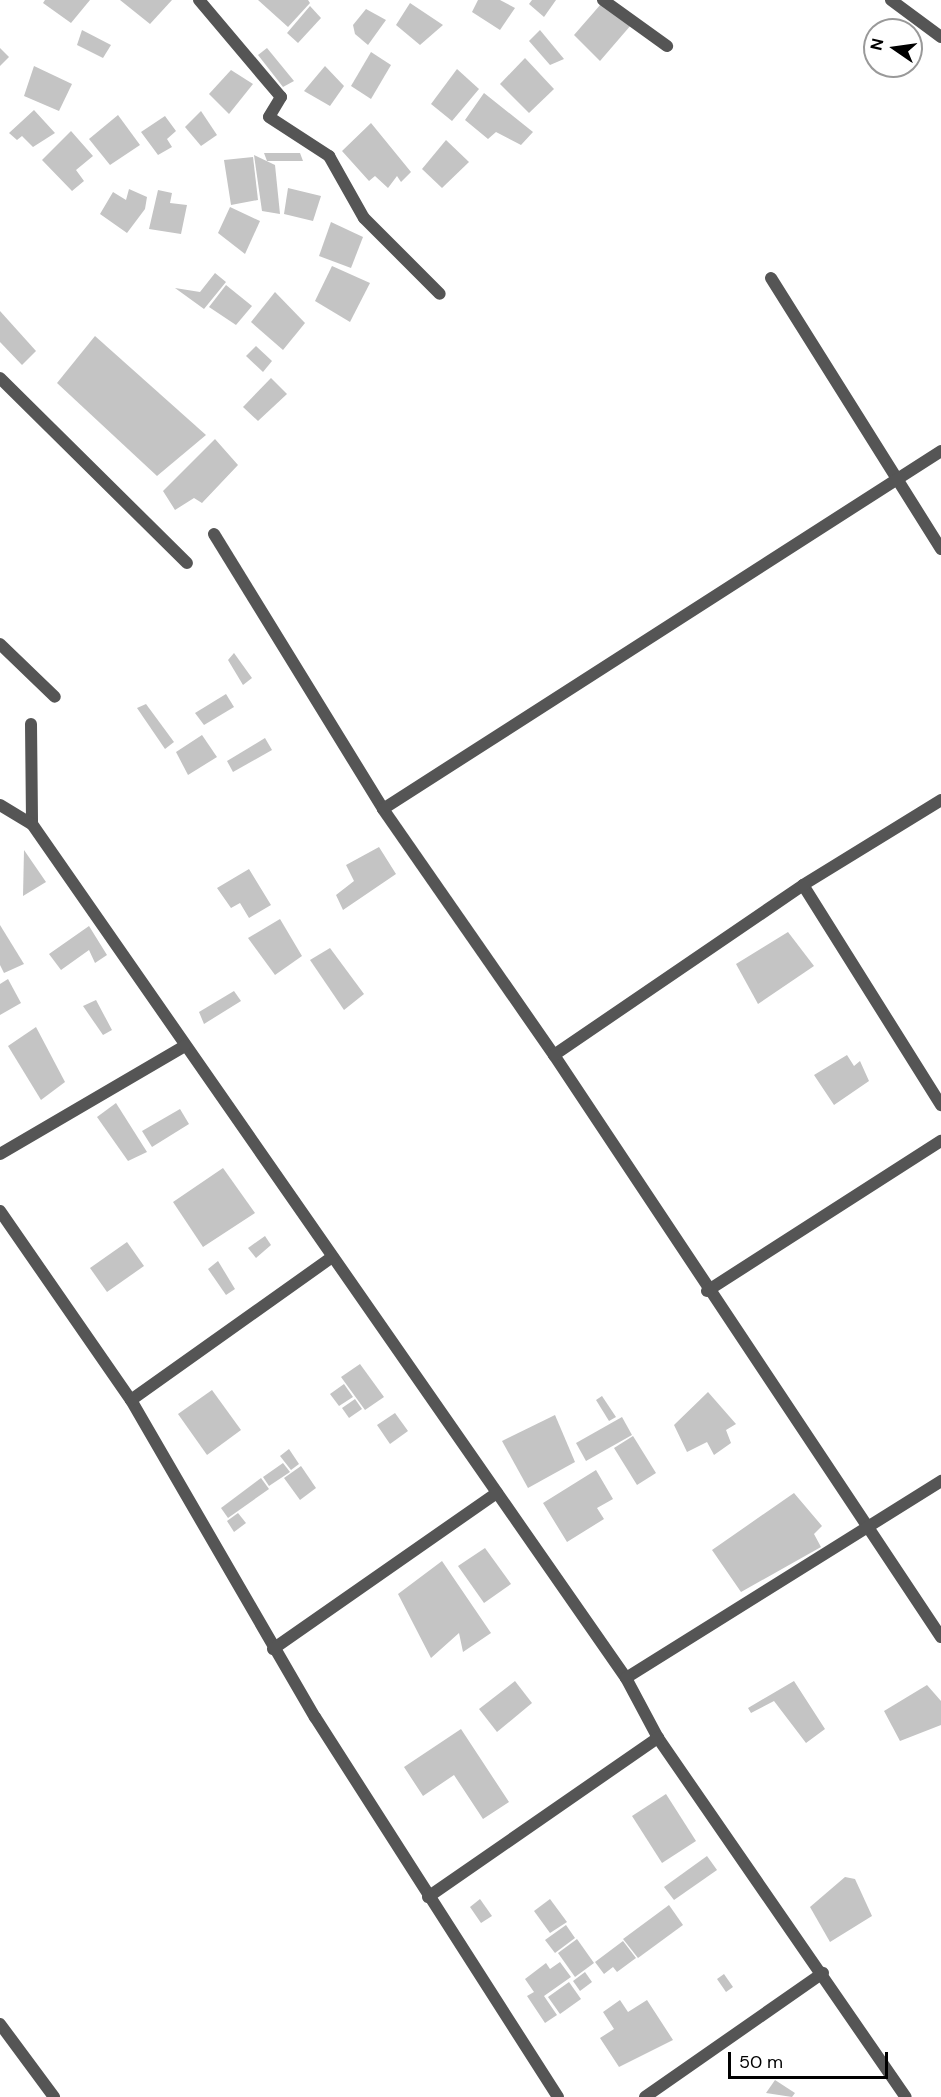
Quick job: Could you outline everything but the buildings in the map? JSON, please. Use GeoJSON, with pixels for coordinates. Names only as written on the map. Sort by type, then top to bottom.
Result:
{"type":"FeatureCollection","features":[{"type":"Feature","properties":{"kind":"street"},"geometry":{"type":"LineString","coordinates":[[199,0],[281,97],[269,117],[329,156],[364,218],[440,294]]}},
{"type":"Feature","properties":{"kind":"street"},"geometry":{"type":"LineString","coordinates":[[603,0],[667,46]]}},
{"type":"Feature","properties":{"kind":"street"},"geometry":{"type":"LineString","coordinates":[[891,0],[941,37]]}},
{"type":"Feature","properties":{"kind":"street"},"geometry":{"type":"LineString","coordinates":[[771,278],[894,481],[941,549]]}},
{"type":"Feature","properties":{"kind":"street"},"geometry":{"type":"LineString","coordinates":[[0,378],[186,563]]}},
{"type":"Feature","properties":{"kind":"street"},"geometry":{"type":"LineString","coordinates":[[383,809],[941,452]]}},
{"type":"Feature","properties":{"kind":"street"},"geometry":{"type":"LineString","coordinates":[[214,534],[383,809],[554,1055],[707,1291],[941,1637]]}},
{"type":"Feature","properties":{"kind":"street"},"geometry":{"type":"LineString","coordinates":[[0,644],[55,697]]}},
{"type":"Feature","properties":{"kind":"street"},"geometry":{"type":"LineString","coordinates":[[31,724],[32,824]]}},
{"type":"Feature","properties":{"kind":"street"},"geometry":{"type":"LineString","coordinates":[[554,1055],[803,885],[941,800]]}},
{"type":"Feature","properties":{"kind":"street"},"geometry":{"type":"LineString","coordinates":[[0,805],[32,824],[184,1046],[626,1678],[658,1738],[823,1973],[906,2097]]}},
{"type":"Feature","properties":{"kind":"street"},"geometry":{"type":"LineString","coordinates":[[803,885],[941,1105]]}},
{"type":"Feature","properties":{"kind":"street"},"geometry":{"type":"LineString","coordinates":[[0,1154],[184,1046]]}},
{"type":"Feature","properties":{"kind":"street"},"geometry":{"type":"LineString","coordinates":[[707,1291],[941,1141]]}},
{"type":"Feature","properties":{"kind":"street"},"geometry":{"type":"LineString","coordinates":[[0,1211],[131,1401],[273,1649],[428,1897],[558,2097]]}},
{"type":"Feature","properties":{"kind":"street"},"geometry":{"type":"LineString","coordinates":[[131,1401],[332,1257]]}},
{"type":"Feature","properties":{"kind":"street"},"geometry":{"type":"LineString","coordinates":[[626,1678],[941,1481]]}},
{"type":"Feature","properties":{"kind":"street"},"geometry":{"type":"LineString","coordinates":[[273,1649],[497,1493]]}},
{"type":"Feature","properties":{"kind":"street"},"geometry":{"type":"LineString","coordinates":[[428,1897],[658,1738]]}},
{"type":"Feature","properties":{"kind":"street"},"geometry":{"type":"LineString","coordinates":[[645,2097],[823,1973]]}},
{"type":"Feature","properties":{"kind":"street"},"geometry":{"type":"LineString","coordinates":[[0,2024],[54,2097]]}}]}
